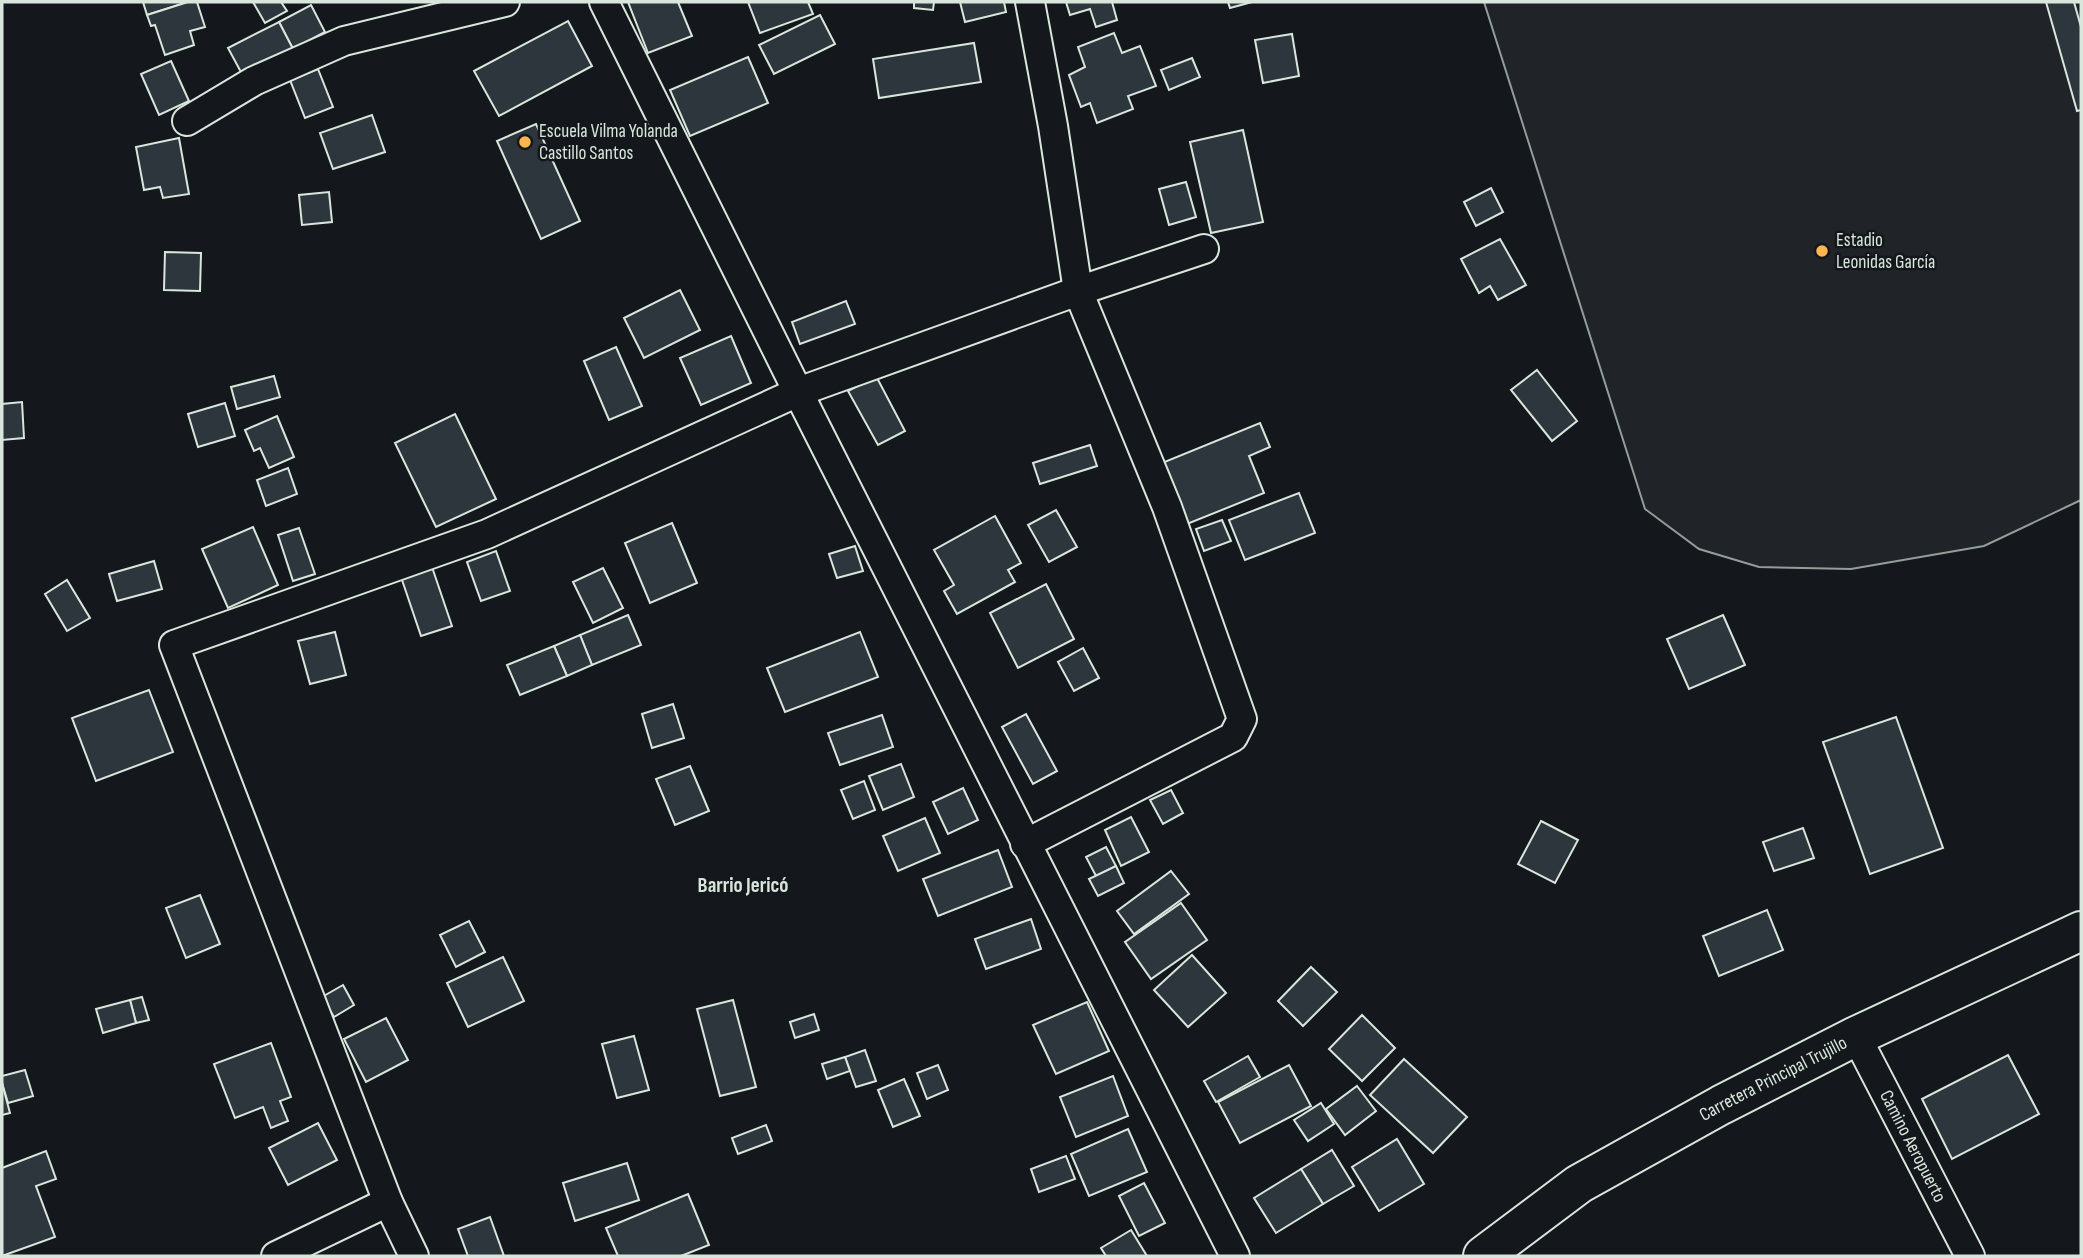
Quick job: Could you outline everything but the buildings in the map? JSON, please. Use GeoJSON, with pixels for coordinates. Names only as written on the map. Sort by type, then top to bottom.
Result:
{"type":"FeatureCollection","features":[{"type":"Feature","properties":{"kind":"main road","name":"Carretera Principal Trujillo"},"geometry":{"type":"LineString","coordinates":[[1483,1256],[1579,1184],[1721,1105],[1856,1035],[2081,931]]}},
{"type":"Feature","properties":{"kind":"street"},"geometry":{"type":"LineString","coordinates":[[187,121],[254,81],[344,41],[505,2]]}},
{"type":"Feature","properties":{"kind":"street"},"geometry":{"type":"LineString","coordinates":[[604,2],[1025,844],[1235,1256]]}},
{"type":"Feature","properties":{"kind":"street"},"geometry":{"type":"LineString","coordinates":[[1025,844],[1233,737],[1242,719],[1167,507],[1078,291],[1053,126],[1030,2]]}},
{"type":"Feature","properties":{"kind":"street"},"geometry":{"type":"LineString","coordinates":[[414,1256],[388,1202],[174,645],[486,534],[798,392],[1078,291],[1204,249]]}},
{"type":"Feature","properties":{"kind":"street","name":"Camino Aeropuerto"},"geometry":{"type":"LineString","coordinates":[[1856,1035],[1970,1256]]}},
{"type":"Feature","properties":{"kind":"street"},"geometry":{"type":"LineString","coordinates":[[276,1256],[388,1202]]}},
{"type":"Feature","properties":{"kind":"shaded area","name":"Estadio Leonidas García"},"geometry":{"type":"Polygon","coordinates":[[[1484,2],[2081,2],[2081,500],[1984,546],[1851,569],[1759,567],[1699,549],[1645,509],[1484,2]]]}},
{"type":"Feature","properties":{"kind":"place","name":"Escuela Vilma Yolanda Castillo Santos"},"geometry":{"type":"Point","coordinates":[525,142]}},
{"type":"Feature","properties":{"kind":"place","name":"Estadio Leonidas García"},"geometry":{"type":"Point","coordinates":[1822,251]}},
{"type":"Feature","properties":{"kind":"district","name":"Barrio Jericó"},"geometry":{"type":"Point","coordinates":[743,885]}}]}
